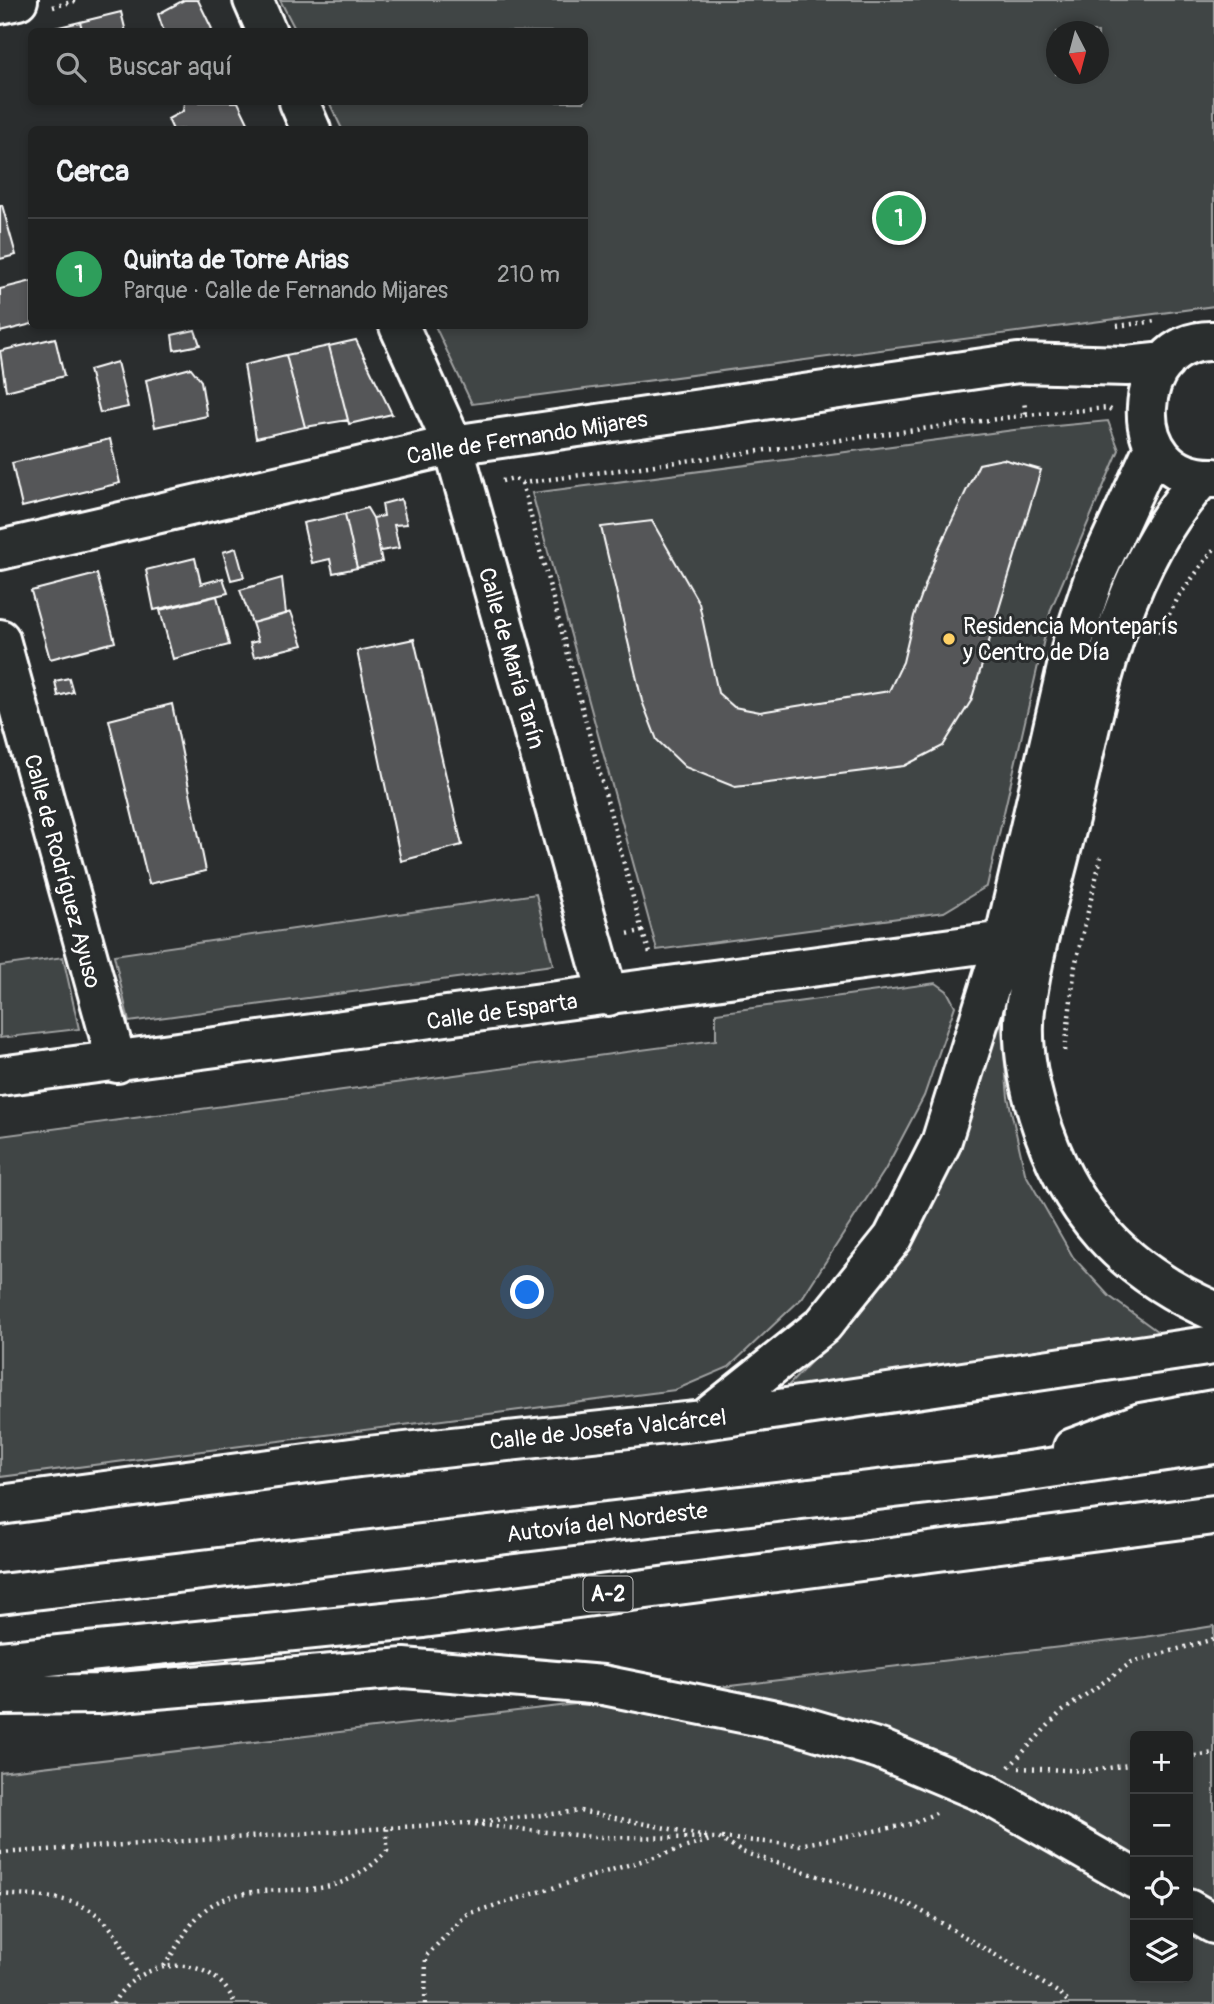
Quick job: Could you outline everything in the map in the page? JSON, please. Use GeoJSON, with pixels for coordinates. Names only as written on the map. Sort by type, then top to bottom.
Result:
{"type":"FeatureCollection","features":[{"type":"Feature","properties":{"kind":"main road"},"geometry":{"type":"LineString","coordinates":[[0,5],[18,0]]}},
{"type":"Feature","properties":{"kind":"main road"},"geometry":{"type":"LineString","coordinates":[[253,0],[265,28]]}},
{"type":"Feature","properties":{"kind":"main road"},"geometry":{"type":"LineString","coordinates":[[300,105],[309,126]]}},
{"type":"Feature","properties":{"kind":"main road","name":"Calle de María Tarín"},"geometry":{"type":"LineString","coordinates":[[400,329],[453,445],[608,996]]}},
{"type":"Feature","properties":{"kind":"main road"},"geometry":{"type":"LineString","coordinates":[[704,1420],[823,1325],[893,1238],[941,1143],[1004,941],[1073,641],[1149,429],[1152,380],[1166,362],[1181,350],[1205,340],[1214,341]]}},
{"type":"Feature","properties":{"kind":"main road","name":"Calle de Fernando Mijares"},"geometry":{"type":"LineString","coordinates":[[0,550],[453,445],[1018,363],[1127,366],[1166,362]]}},
{"type":"Feature","properties":{"kind":"main road","name":"Calle de Fernando Mijares"},"geometry":{"type":"LineString","coordinates":[[1060,364],[1122,389],[1173,467],[1208,478]]}},
{"type":"Feature","properties":{"kind":"main road"},"geometry":{"type":"LineString","coordinates":[[1208,478],[1175,507],[1131,595],[1099,687],[1038,939],[1025,1012],[1025,1047],[1033,1100],[1049,1151],[1073,1198],[1106,1239],[1146,1275],[1214,1311]]}},
{"type":"Feature","properties":{"kind":"main road","name":"Calle de Rodríguez Ayuso"},"geometry":{"type":"LineString","coordinates":[[0,639],[117,1063]]}},
{"type":"Feature","properties":{"kind":"main road","name":"Calle de Esparta"},"geometry":{"type":"LineString","coordinates":[[0,1076],[117,1063],[1004,941]]}},
{"type":"Feature","properties":{"kind":"main road","name":"Calle de Josefa Valcárcel"},"geometry":{"type":"LineString","coordinates":[[0,1505],[359,1457],[704,1420],[1214,1345]]}},
{"type":"Feature","properties":{"kind":"main road"},"geometry":{"type":"LineString","coordinates":[[995,1476],[1141,1423],[1214,1410]]}},
{"type":"Feature","properties":{"kind":"main road","name":"Autovía del Nordeste"},"geometry":{"type":"LineString","coordinates":[[0,1594],[995,1476],[1214,1444]]}},
{"type":"Feature","properties":{"kind":"main road","name":"A-2"},"geometry":{"type":"LineString","coordinates":[[0,1661],[423,1618],[1214,1515]]}},
{"type":"Feature","properties":{"kind":"main road"},"geometry":{"type":"LineString","coordinates":[[0,1695],[97,1694],[404,1668],[576,1683],[791,1723],[880,1749],[965,1783],[1130,1876]]}},
{"type":"Feature","properties":{"kind":"main road"},"geometry":{"type":"LineString","coordinates":[[1193,1912],[1214,1924]]}},
{"type":"Feature","properties":{"kind":"path"},"geometry":{"type":"LineString","coordinates":[[514,478],[522,483],[1026,415],[1018,363]]}},
{"type":"Feature","properties":{"kind":"path"},"geometry":{"type":"LineString","coordinates":[[1153,643],[1179,596],[1214,549]]}},
{"type":"Feature","properties":{"kind":"path"},"geometry":{"type":"LineString","coordinates":[[1065,1063],[1066,1028],[1075,965],[1102,854]]}},
{"type":"Feature","properties":{"kind":"path"},"geometry":{"type":"LineString","coordinates":[[1008,1768],[1060,1713],[1132,1662],[1214,1639]]}},
{"type":"Feature","properties":{"kind":"path"},"geometry":{"type":"LineString","coordinates":[[1193,1756],[1214,1753]]}},
{"type":"Feature","properties":{"kind":"path"},"geometry":{"type":"LineString","coordinates":[[465,1823],[592,1837],[718,1838],[799,1845],[911,1824],[947,1808],[965,1783],[1008,1768],[1089,1771],[1130,1766]]}},
{"type":"Feature","properties":{"kind":"path"},"geometry":{"type":"LineString","coordinates":[[0,1853],[465,1823],[580,1811],[718,1838],[742,1852],[913,1906],[1061,1994],[1070,2004]]}},
{"type":"Feature","properties":{"kind":"path"},"geometry":{"type":"LineString","coordinates":[[164,1966],[196,1918],[214,1904],[238,1895],[294,1892],[349,1881],[387,1851],[387,1828]]}},
{"type":"Feature","properties":{"kind":"path"},"geometry":{"type":"LineString","coordinates":[[425,2004],[426,1956],[467,1914],[718,1838]]}},
{"type":"Feature","properties":{"kind":"path"},"geometry":{"type":"LineString","coordinates":[[0,1894],[74,1899],[117,1937],[125,1957],[138,1975]]}},
{"type":"Feature","properties":{"kind":"path"},"geometry":{"type":"LineString","coordinates":[[114,2004],[119,1992],[138,1975],[177,1964],[199,1969],[218,1981],[235,2004]]}},
{"type":"Feature","properties":{"kind":"shaded area"},"geometry":{"type":"Polygon","coordinates":[[[280,0],[1214,0],[1214,306],[472,404],[436,329],[588,329],[588,126],[341,126],[330,105],[588,105],[588,28],[294,28],[280,0]]]}},
{"type":"Feature","properties":{"kind":"shaded area"},"geometry":{"type":"Polygon","coordinates":[[[1108,421],[1119,450],[1051,609],[987,886],[944,912],[657,950],[532,493],[1014,430],[1108,421]]]}},
{"type":"Feature","properties":{"kind":"shaded area"},"geometry":{"type":"Polygon","coordinates":[[[536,894],[553,965],[129,1022],[114,955],[536,894]]]}},
{"type":"Feature","properties":{"kind":"shaded area"},"geometry":{"type":"Polygon","coordinates":[[[63,957],[79,1029],[0,1038],[0,966],[63,957]]]}},
{"type":"Feature","properties":{"kind":"shaded area"},"geometry":{"type":"Polygon","coordinates":[[[936,983],[947,991],[955,1006],[924,1096],[885,1170],[802,1298],[729,1367],[675,1390],[0,1477],[0,1136],[716,1040],[716,1013],[936,983]]]}},
{"type":"Feature","properties":{"kind":"shaded area"},"geometry":{"type":"Polygon","coordinates":[[[1000,1011],[1008,1097],[1025,1173],[1073,1257],[1109,1296],[1172,1342],[786,1388],[874,1296],[920,1223],[1000,1011]]]}},
{"type":"Feature","properties":{"kind":"shaded area"},"geometry":{"type":"Polygon","coordinates":[[[1214,1626],[1214,2004],[0,2004],[0,1772],[1145,1637],[1214,1626]]]}},
{"type":"Feature","properties":{"kind":"building"},"geometry":{"type":"Polygon","coordinates":[[[184,0],[198,0],[212,28],[163,28],[158,14],[184,0]]]}},
{"type":"Feature","properties":{"kind":"building"},"geometry":{"type":"Polygon","coordinates":[[[121,12],[125,28],[82,28],[80,22],[121,12]]]}},
{"type":"Feature","properties":{"kind":"building"},"geometry":{"type":"Polygon","coordinates":[[[80,22],[82,28],[55,28],[80,22]]]}},
{"type":"Feature","properties":{"kind":"building"},"geometry":{"type":"Polygon","coordinates":[[[184,105],[239,105],[250,126],[171,126],[168,119],[183,111],[184,105]]]}},
{"type":"Feature","properties":{"kind":"building"},"geometry":{"type":"Polygon","coordinates":[[[0,205],[16,255],[0,259],[0,205]]]}},
{"type":"Feature","properties":{"kind":"building"},"geometry":{"type":"Polygon","coordinates":[[[28,282],[28,325],[0,332],[0,289],[28,282]]]}},
{"type":"Feature","properties":{"kind":"building"},"geometry":{"type":"Polygon","coordinates":[[[195,330],[200,345],[174,350],[172,335],[195,330]]]}},
{"type":"Feature","properties":{"kind":"building"},"geometry":{"type":"Polygon","coordinates":[[[55,338],[64,376],[6,391],[0,351],[55,338]]]}},
{"type":"Feature","properties":{"kind":"building"},"geometry":{"type":"Polygon","coordinates":[[[356,340],[392,414],[349,424],[329,346],[356,340]]]}},
{"type":"Feature","properties":{"kind":"building"},"geometry":{"type":"Polygon","coordinates":[[[329,346],[348,420],[305,427],[286,355],[329,346]]]}},
{"type":"Feature","properties":{"kind":"building"},"geometry":{"type":"Polygon","coordinates":[[[286,355],[305,427],[256,438],[244,365],[286,355]]]}},
{"type":"Feature","properties":{"kind":"building"},"geometry":{"type":"Polygon","coordinates":[[[117,362],[128,407],[100,413],[89,370],[117,362]]]}},
{"type":"Feature","properties":{"kind":"building"},"geometry":{"type":"Polygon","coordinates":[[[191,368],[201,381],[207,416],[155,427],[146,380],[191,368]]]}},
{"type":"Feature","properties":{"kind":"building"},"geometry":{"type":"Polygon","coordinates":[[[110,439],[120,483],[22,507],[12,463],[110,439]]]}},
{"type":"Feature","properties":{"kind":"building","name":"Residencia Monteparís y Centro de Día"},"geometry":{"type":"Polygon","coordinates":[[[1003,459],[1041,470],[971,701],[943,746],[904,766],[735,787],[685,767],[657,740],[642,701],[601,527],[652,521],[699,603],[718,693],[734,707],[760,712],[889,691],[903,662],[914,616],[938,550],[979,464],[1003,459]]]}},
{"type":"Feature","properties":{"kind":"building"},"geometry":{"type":"Polygon","coordinates":[[[401,499],[407,524],[394,525],[399,548],[380,551],[373,518],[384,516],[382,504],[401,499]]]}},
{"type":"Feature","properties":{"kind":"building"},"geometry":{"type":"Polygon","coordinates":[[[367,508],[373,518],[382,562],[357,568],[345,514],[367,508]]]}},
{"type":"Feature","properties":{"kind":"building"},"geometry":{"type":"Polygon","coordinates":[[[345,514],[357,568],[333,573],[330,559],[312,563],[303,523],[345,514]]]}},
{"type":"Feature","properties":{"kind":"building"},"geometry":{"type":"Polygon","coordinates":[[[236,548],[244,577],[231,580],[223,552],[236,548]]]}},
{"type":"Feature","properties":{"kind":"building"},"geometry":{"type":"Polygon","coordinates":[[[195,558],[201,584],[223,578],[228,593],[154,610],[146,570],[195,558]]]}},
{"type":"Feature","properties":{"kind":"building"},"geometry":{"type":"Polygon","coordinates":[[[97,574],[115,642],[50,659],[31,591],[97,574]]]}},
{"type":"Feature","properties":{"kind":"building"},"geometry":{"type":"Polygon","coordinates":[[[282,578],[286,614],[252,623],[240,590],[282,578]]]}},
{"type":"Feature","properties":{"kind":"building"},"geometry":{"type":"Polygon","coordinates":[[[217,596],[229,645],[173,659],[160,610],[217,596]]]}},
{"type":"Feature","properties":{"kind":"building"},"geometry":{"type":"Polygon","coordinates":[[[291,612],[303,645],[254,657],[250,643],[258,641],[252,623],[291,612]]]}},
{"type":"Feature","properties":{"kind":"building"},"geometry":{"type":"Polygon","coordinates":[[[414,639],[462,845],[401,861],[357,651],[414,639]]]}},
{"type":"Feature","properties":{"kind":"building"},"geometry":{"type":"Polygon","coordinates":[[[69,678],[73,692],[58,696],[55,681],[69,678]]]}},
{"type":"Feature","properties":{"kind":"building"},"geometry":{"type":"Polygon","coordinates":[[[172,704],[206,871],[149,884],[109,720],[172,704]]]}},
{"type":"Feature","properties":{"kind":"place","name":"Quinta de Torre Arias"},"geometry":{"type":"Point","coordinates":[899,218]}},
{"type":"Feature","properties":{"kind":"place","name":"Residencia Monteparís y Centro de Día"},"geometry":{"type":"Point","coordinates":[949,639]}}]}
